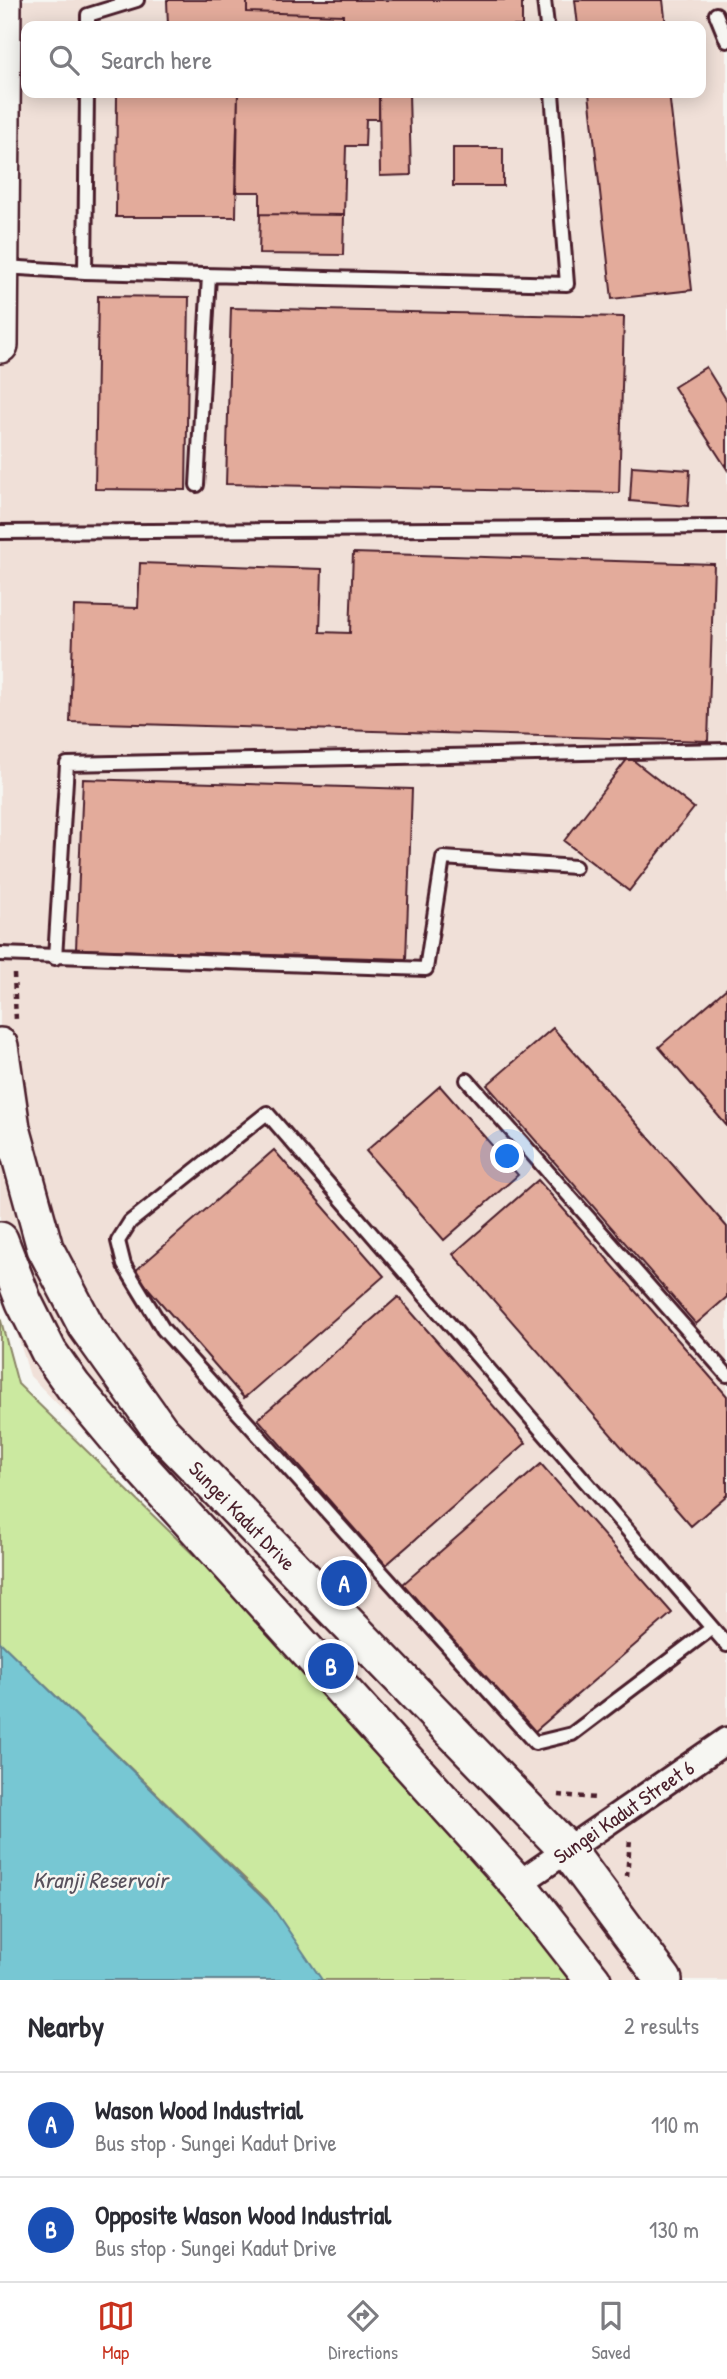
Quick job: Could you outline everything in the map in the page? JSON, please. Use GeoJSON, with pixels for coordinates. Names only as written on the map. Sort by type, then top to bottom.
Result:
{"type":"FeatureCollection","features":[{"type":"Feature","properties":{"kind":"main road"},"geometry":{"type":"LineString","coordinates":[[0,345],[4,0]]}},
{"type":"Feature","properties":{"kind":"main road","name":"Sungei Kadut Drive"},"geometry":{"type":"LineString","coordinates":[[0,1046],[12,1128],[44,1248],[86,1326],[161,1431],[569,1852],[664,1980]]}},
{"type":"Feature","properties":{"kind":"main road","name":"Sungei Kadut Drive"},"geometry":{"type":"LineString","coordinates":[[0,1240],[34,1322],[72,1386],[140,1466],[518,1884],[593,1980]]}},
{"type":"Feature","properties":{"kind":"street","name":"Sungei Kadut Street 6"},"geometry":{"type":"LineString","coordinates":[[518,1884],[569,1852],[727,1740]]}},
{"type":"Feature","properties":{"kind":"lane"},"geometry":{"type":"LineString","coordinates":[[88,21],[89,15],[137,0]]}},
{"type":"Feature","properties":{"kind":"lane"},"geometry":{"type":"LineString","coordinates":[[544,0],[546,21]]}},
{"type":"Feature","properties":{"kind":"lane"},"geometry":{"type":"LineString","coordinates":[[716,14],[727,41]]}},
{"type":"Feature","properties":{"kind":"lane"},"geometry":{"type":"LineString","coordinates":[[85,272],[87,98]]}},
{"type":"Feature","properties":{"kind":"lane"},"geometry":{"type":"LineString","coordinates":[[1,267],[209,276],[568,284],[552,98]]}},
{"type":"Feature","properties":{"kind":"lane"},"geometry":{"type":"LineString","coordinates":[[197,485],[209,276]]}},
{"type":"Feature","properties":{"kind":"lane"},"geometry":{"type":"LineString","coordinates":[[0,533],[727,527]]}},
{"type":"Feature","properties":{"kind":"lane"},"geometry":{"type":"LineString","coordinates":[[55,958],[66,764],[726,750]]}},
{"type":"Feature","properties":{"kind":"lane"},"geometry":{"type":"LineString","coordinates":[[0,954],[426,969],[443,858],[575,867]]}},
{"type":"Feature","properties":{"kind":"lane"},"geometry":{"type":"LineString","coordinates":[[467,1080],[727,1375]]}},
{"type":"Feature","properties":{"kind":"lane"},"geometry":{"type":"LineString","coordinates":[[712,1628],[572,1734],[535,1743],[163,1329],[124,1265],[118,1241],[130,1222],[267,1113],[727,1645]]}},
{"type":"Feature","properties":{"kind":"path"},"geometry":{"type":"LineString","coordinates":[[546,1794],[635,1803],[626,1886]]}},
{"type":"Feature","properties":{"kind":"shaded area"},"geometry":{"type":"Polygon","coordinates":[[[0,0],[727,0],[727,1980],[590,1980],[523,1877],[30,1376],[0,1278],[0,0]]]}},
{"type":"Feature","properties":{"kind":"green space"},"geometry":{"type":"Polygon","coordinates":[[[0,1317],[18,1384],[315,1673],[590,1980],[321,1980],[267,1900],[0,1642],[0,1317]]]}},
{"type":"Feature","properties":{"kind":"water","name":"Kranji Reservoir"},"geometry":{"type":"Polygon","coordinates":[[[0,1642],[273,1908],[322,1980],[0,1980],[0,1642]]]}},
{"type":"Feature","properties":{"kind":"building"},"geometry":{"type":"Polygon","coordinates":[[[167,0],[247,0],[247,12],[343,15],[343,21],[168,21],[167,0]]]}},
{"type":"Feature","properties":{"kind":"building"},"geometry":{"type":"Polygon","coordinates":[[[247,0],[522,0],[522,21],[343,21],[343,15],[247,12],[247,0]]]}},
{"type":"Feature","properties":{"kind":"building"},"geometry":{"type":"Polygon","coordinates":[[[575,0],[663,0],[665,21],[577,21],[575,0]]]}},
{"type":"Feature","properties":{"kind":"building"},"geometry":{"type":"Polygon","coordinates":[[[117,98],[238,98],[236,217],[116,217],[117,98]]]}},
{"type":"Feature","properties":{"kind":"building"},"geometry":{"type":"Polygon","coordinates":[[[238,98],[379,98],[379,119],[366,119],[365,146],[346,146],[344,215],[260,214],[260,192],[235,192],[238,98]]]}},
{"type":"Feature","properties":{"kind":"building"},"geometry":{"type":"Polygon","coordinates":[[[379,98],[409,98],[411,175],[380,176],[379,98]]]}},
{"type":"Feature","properties":{"kind":"building"},"geometry":{"type":"Polygon","coordinates":[[[590,98],[670,98],[692,290],[612,299],[590,98]]]}},
{"type":"Feature","properties":{"kind":"building"},"geometry":{"type":"Polygon","coordinates":[[[453,148],[503,148],[503,186],[453,186],[453,148]]]}},
{"type":"Feature","properties":{"kind":"building"},"geometry":{"type":"Polygon","coordinates":[[[260,214],[344,215],[343,255],[259,254],[260,214]]]}},
{"type":"Feature","properties":{"kind":"building"},"geometry":{"type":"Polygon","coordinates":[[[98,296],[189,297],[186,490],[95,489],[98,296]]]}},
{"type":"Feature","properties":{"kind":"building"},"geometry":{"type":"Polygon","coordinates":[[[231,308],[624,317],[619,493],[226,484],[231,308]]]}},
{"type":"Feature","properties":{"kind":"building"},"geometry":{"type":"Polygon","coordinates":[[[706,367],[727,401],[727,469],[674,387],[706,367]]]}},
{"type":"Feature","properties":{"kind":"building"},"geometry":{"type":"Polygon","coordinates":[[[632,466],[690,470],[688,506],[630,501],[632,466]]]}},
{"type":"Feature","properties":{"kind":"building"},"geometry":{"type":"Polygon","coordinates":[[[353,553],[714,564],[708,741],[70,722],[74,606],[138,608],[140,563],[322,569],[320,632],[350,633],[353,553]]]}},
{"type":"Feature","properties":{"kind":"building"},"geometry":{"type":"Polygon","coordinates":[[[629,757],[694,808],[629,891],[564,841],[629,757]]]}},
{"type":"Feature","properties":{"kind":"building"},"geometry":{"type":"Polygon","coordinates":[[[83,779],[412,789],[406,959],[76,949],[83,779]]]}},
{"type":"Feature","properties":{"kind":"building"},"geometry":{"type":"Polygon","coordinates":[[[727,988],[727,1126],[659,1047],[727,988]]]}},
{"type":"Feature","properties":{"kind":"building"},"geometry":{"type":"Polygon","coordinates":[[[553,1028],[727,1227],[727,1297],[696,1324],[487,1085],[553,1028]]]}},
{"type":"Feature","properties":{"kind":"building"},"geometry":{"type":"Polygon","coordinates":[[[440,1086],[518,1175],[444,1240],[366,1151],[440,1086]]]}},
{"type":"Feature","properties":{"kind":"building"},"geometry":{"type":"Polygon","coordinates":[[[274,1150],[384,1276],[244,1398],[134,1272],[274,1150]]]}},
{"type":"Feature","properties":{"kind":"building"},"geometry":{"type":"Polygon","coordinates":[[[538,1180],[727,1396],[727,1495],[691,1526],[453,1254],[538,1180]]]}},
{"type":"Feature","properties":{"kind":"building"},"geometry":{"type":"Polygon","coordinates":[[[398,1297],[526,1443],[386,1565],[258,1419],[398,1297]]]}},
{"type":"Feature","properties":{"kind":"building"},"geometry":{"type":"Polygon","coordinates":[[[541,1464],[672,1613],[533,1733],[403,1584],[541,1464]]]}},
{"type":"Feature","properties":{"kind":"place","name":"Wason Wood Industrial"},"geometry":{"type":"Point","coordinates":[344,1583]}},
{"type":"Feature","properties":{"kind":"place","name":"Opposite Wason Wood Industrial"},"geometry":{"type":"Point","coordinates":[331,1666]}}]}
